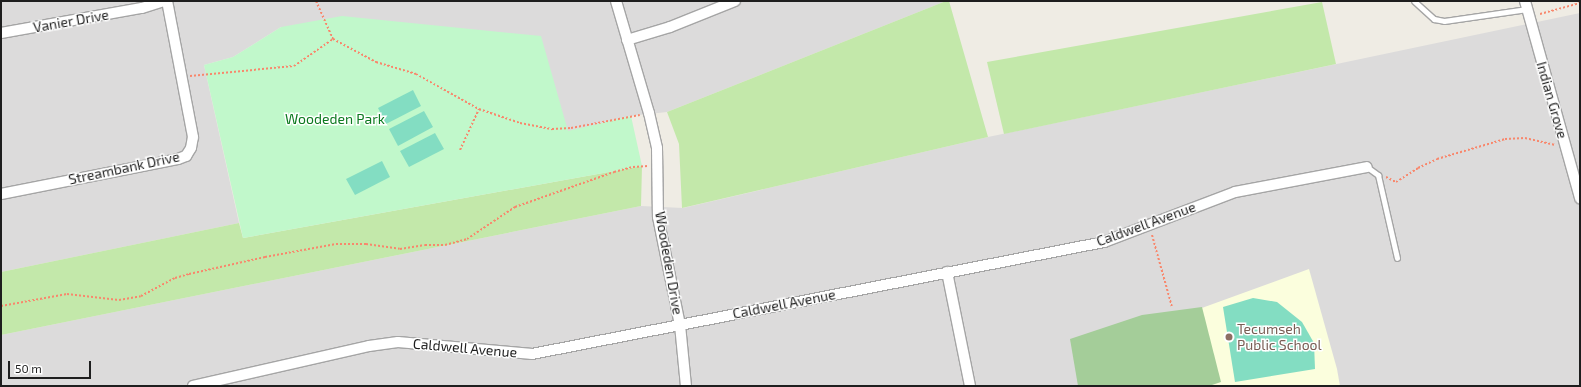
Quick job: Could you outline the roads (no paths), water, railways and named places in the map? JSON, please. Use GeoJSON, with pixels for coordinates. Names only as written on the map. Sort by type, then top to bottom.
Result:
{"type":"FeatureCollection","features":[{"type":"Feature","properties":{"kind":"street","name":"Vanier Drive"},"geometry":{"type":"LineString","coordinates":[[1,33],[142,8],[166,1]]}},
{"type":"Feature","properties":{"kind":"street","name":"Streambank Drive"},"geometry":{"type":"LineString","coordinates":[[1,194],[178,159],[186,156],[191,148],[193,136],[166,1]]}},
{"type":"Feature","properties":{"kind":"street","name":"Woodeden Drive"},"geometry":{"type":"LineString","coordinates":[[616,1],[649,113],[657,148],[658,217],[680,325],[686,386]]}},
{"type":"Feature","properties":{"kind":"street"},"geometry":{"type":"LineString","coordinates":[[627,40],[670,27],[735,1]]}},
{"type":"Feature","properties":{"kind":"street","name":"Indian Grove"},"geometry":{"type":"LineString","coordinates":[[1527,9],[1580,198]]}},
{"type":"Feature","properties":{"kind":"street","name":"Caldwell Avenue"},"geometry":{"type":"LineString","coordinates":[[193,386],[209,384],[369,346],[398,342],[532,354],[1104,242],[1148,223],[1235,192],[1367,167]]}},
{"type":"Feature","properties":{"kind":"street"},"geometry":{"type":"LineString","coordinates":[[947,272],[970,386]]}},
{"type":"Feature","properties":{"kind":"lane"},"geometry":{"type":"LineString","coordinates":[[1414,1],[1434,19],[1444,22],[1527,9]]}},
{"type":"Feature","properties":{"kind":"lane"},"geometry":{"type":"LineString","coordinates":[[1367,167],[1378,175],[1397,258]]}},
{"type":"Feature","properties":{"kind":"place","name":"Tecumseh Public School"},"geometry":{"type":"Point","coordinates":[1229,337]}},
{"type":"Feature","properties":{"kind":"park label","name":"Woodeden Park"},"geometry":{"type":"Point","coordinates":[335,119]}}]}
